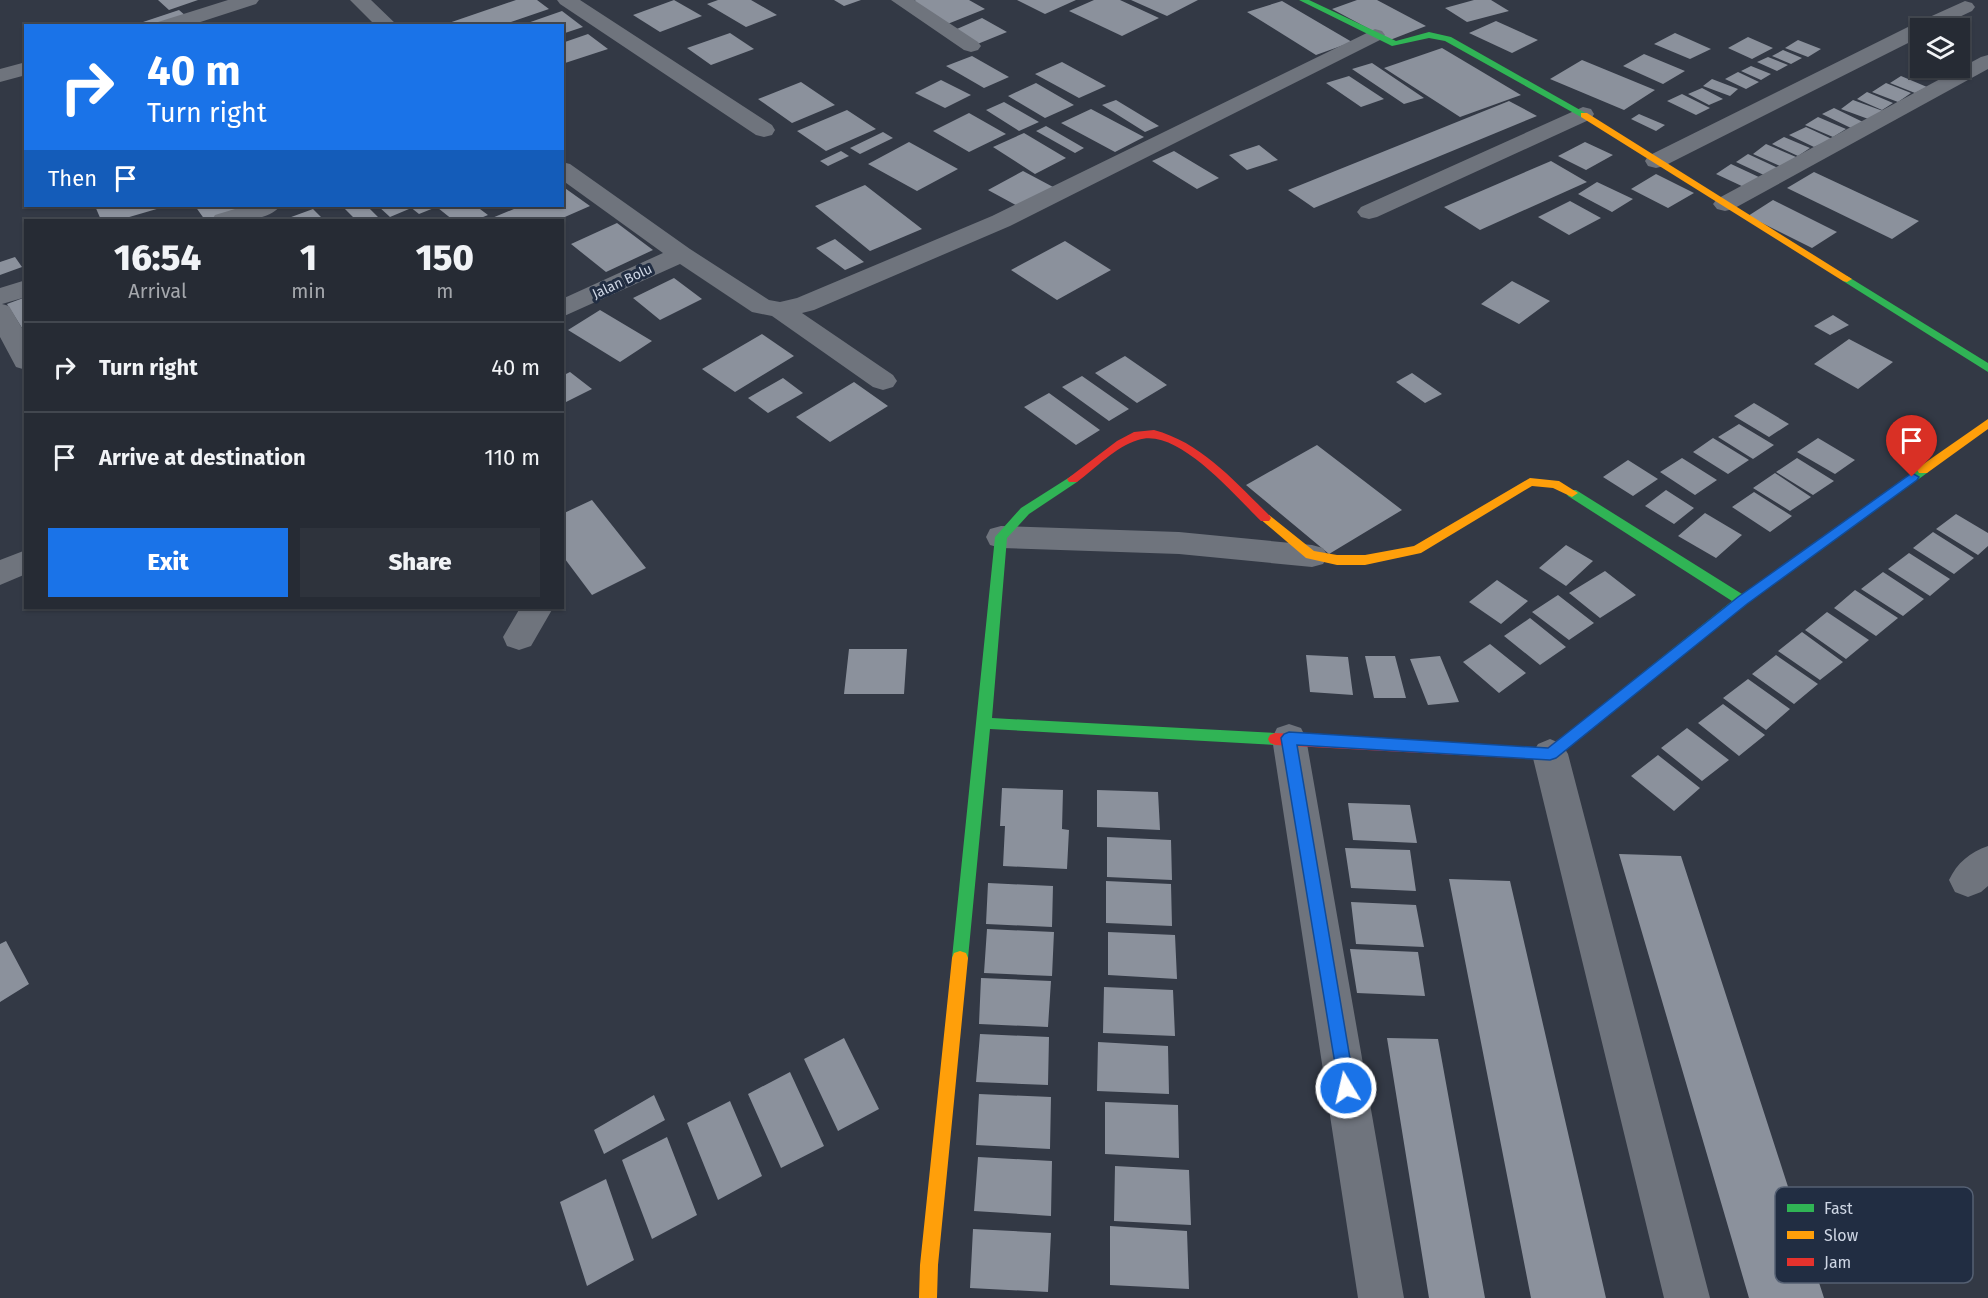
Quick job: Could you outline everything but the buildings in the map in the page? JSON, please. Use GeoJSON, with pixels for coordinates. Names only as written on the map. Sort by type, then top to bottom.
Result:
{"type":"FeatureCollection","features":[{"type":"Feature","properties":{"kind":"street"},"geometry":{"type":"LineString","coordinates":[[171,24],[249,0]]}},
{"type":"Feature","properties":{"kind":"street"},"geometry":{"type":"LineString","coordinates":[[360,0],[386,24]]}},
{"type":"Feature","properties":{"kind":"street"},"geometry":{"type":"LineString","coordinates":[[567,0],[764,130]]}},
{"type":"Feature","properties":{"kind":"street"},"geometry":{"type":"LineString","coordinates":[[901,0],[971,46]]}},
{"type":"Feature","properties":{"kind":"street"},"geometry":{"type":"LineString","coordinates":[[1303,0],[1395,44],[1429,35],[1448,39],[1583,114],[1988,368]]}},
{"type":"Feature","properties":{"kind":"street"},"geometry":{"type":"LineString","coordinates":[[1943,18],[1965,7]]}},
{"type":"Feature","properties":{"kind":"street"},"geometry":{"type":"LineString","coordinates":[[1656,161],[1910,34]]}},
{"type":"Feature","properties":{"kind":"street"},"geometry":{"type":"LineString","coordinates":[[564,170],[681,254],[761,306],[780,309],[805,304],[1001,221],[1375,35]]}},
{"type":"Feature","properties":{"kind":"street"},"geometry":{"type":"LineString","coordinates":[[1725,204],[1988,61]]}},
{"type":"Feature","properties":{"kind":"street"},"geometry":{"type":"LineString","coordinates":[[0,76],[24,69]]}},
{"type":"Feature","properties":{"kind":"street"},"geometry":{"type":"LineString","coordinates":[[1369,212],[1583,114]]}},
{"type":"Feature","properties":{"kind":"street"},"geometry":{"type":"LineString","coordinates":[[227,219],[265,207]]}},
{"type":"Feature","properties":{"kind":"street","name":"Jalan Bolu"},"geometry":{"type":"LineString","coordinates":[[564,308],[681,254]]}},
{"type":"Feature","properties":{"kind":"street"},"geometry":{"type":"LineString","coordinates":[[0,297],[24,289]]}},
{"type":"Feature","properties":{"kind":"street"},"geometry":{"type":"LineString","coordinates":[[780,309],[883,381]]}},
{"type":"Feature","properties":{"kind":"street"},"geometry":{"type":"LineString","coordinates":[[0,312],[24,358]]}},
{"type":"Feature","properties":{"kind":"street"},"geometry":{"type":"LineString","coordinates":[[984,723],[1550,754],[1742,600],[1988,423]]}},
{"type":"Feature","properties":{"kind":"street"},"geometry":{"type":"LineString","coordinates":[[928,1298],[929,1265],[984,723],[1000,537],[1007,527],[1099,460],[1141,434],[1157,434],[1177,440],[1273,526],[1312,556]]}},
{"type":"Feature","properties":{"kind":"street"},"geometry":{"type":"LineString","coordinates":[[1000,537],[1179,543],[1352,560],[1397,557],[1417,550],[1530,482],[1556,484],[1598,508],[1660,550],[1742,600]]}},
{"type":"Feature","properties":{"kind":"street"},"geometry":{"type":"LineString","coordinates":[[0,573],[24,562]]}},
{"type":"Feature","properties":{"kind":"street"},"geometry":{"type":"LineString","coordinates":[[519,638],[536,609]]}},
{"type":"Feature","properties":{"kind":"street"},"geometry":{"type":"LineString","coordinates":[[1289,738],[1381,1298]]}},
{"type":"Feature","properties":{"kind":"street"},"geometry":{"type":"LineString","coordinates":[[1550,754],[1687,1298]]}},
{"type":"Feature","properties":{"kind":"traffic: fast"},"geometry":{"type":"LineString","coordinates":[[1303,0],[1395,44],[1429,35],[1448,39],[1584,115]]}},
{"type":"Feature","properties":{"kind":"traffic: fast"},"geometry":{"type":"LineString","coordinates":[[1847,279],[1988,368]]}},
{"type":"Feature","properties":{"kind":"traffic: fast"},"geometry":{"type":"LineString","coordinates":[[1607,709],[1742,601],[1923,470]]}},
{"type":"Feature","properties":{"kind":"traffic: fast"},"geometry":{"type":"LineString","coordinates":[[984,723],[1001,537],[1025,511],[1073,479]]}},
{"type":"Feature","properties":{"kind":"traffic: fast"},"geometry":{"type":"LineString","coordinates":[[1572,493],[1742,601]]}},
{"type":"Feature","properties":{"kind":"traffic: fast"},"geometry":{"type":"LineString","coordinates":[[960,958],[984,723],[1275,739]]}},
{"type":"Feature","properties":{"kind":"traffic: slow"},"geometry":{"type":"LineString","coordinates":[[1584,115],[1847,279]]}},
{"type":"Feature","properties":{"kind":"traffic: slow"},"geometry":{"type":"LineString","coordinates":[[1923,470],[1988,423]]}},
{"type":"Feature","properties":{"kind":"traffic: slow"},"geometry":{"type":"LineString","coordinates":[[1265,518],[1310,555],[1337,560],[1365,560],[1417,550],[1530,482],[1555,484],[1572,493]]}},
{"type":"Feature","properties":{"kind":"traffic: slow"},"geometry":{"type":"LineString","coordinates":[[928,1298],[929,1265],[960,958]]}},
{"type":"Feature","properties":{"kind":"traffic: jam"},"geometry":{"type":"LineString","coordinates":[[1073,479],[1121,444],[1138,435],[1154,434],[1171,439],[1207,462],[1265,518]]}},
{"type":"Feature","properties":{"kind":"traffic: jam"},"geometry":{"type":"LineString","coordinates":[[1275,739],[1550,754],[1607,709]]}},
{"type":"Feature","properties":{"kind":"route"},"geometry":{"type":"LineString","coordinates":[[1346,1088],[1289,738],[1550,754],[1742,600],[1912,477]]}}]}
